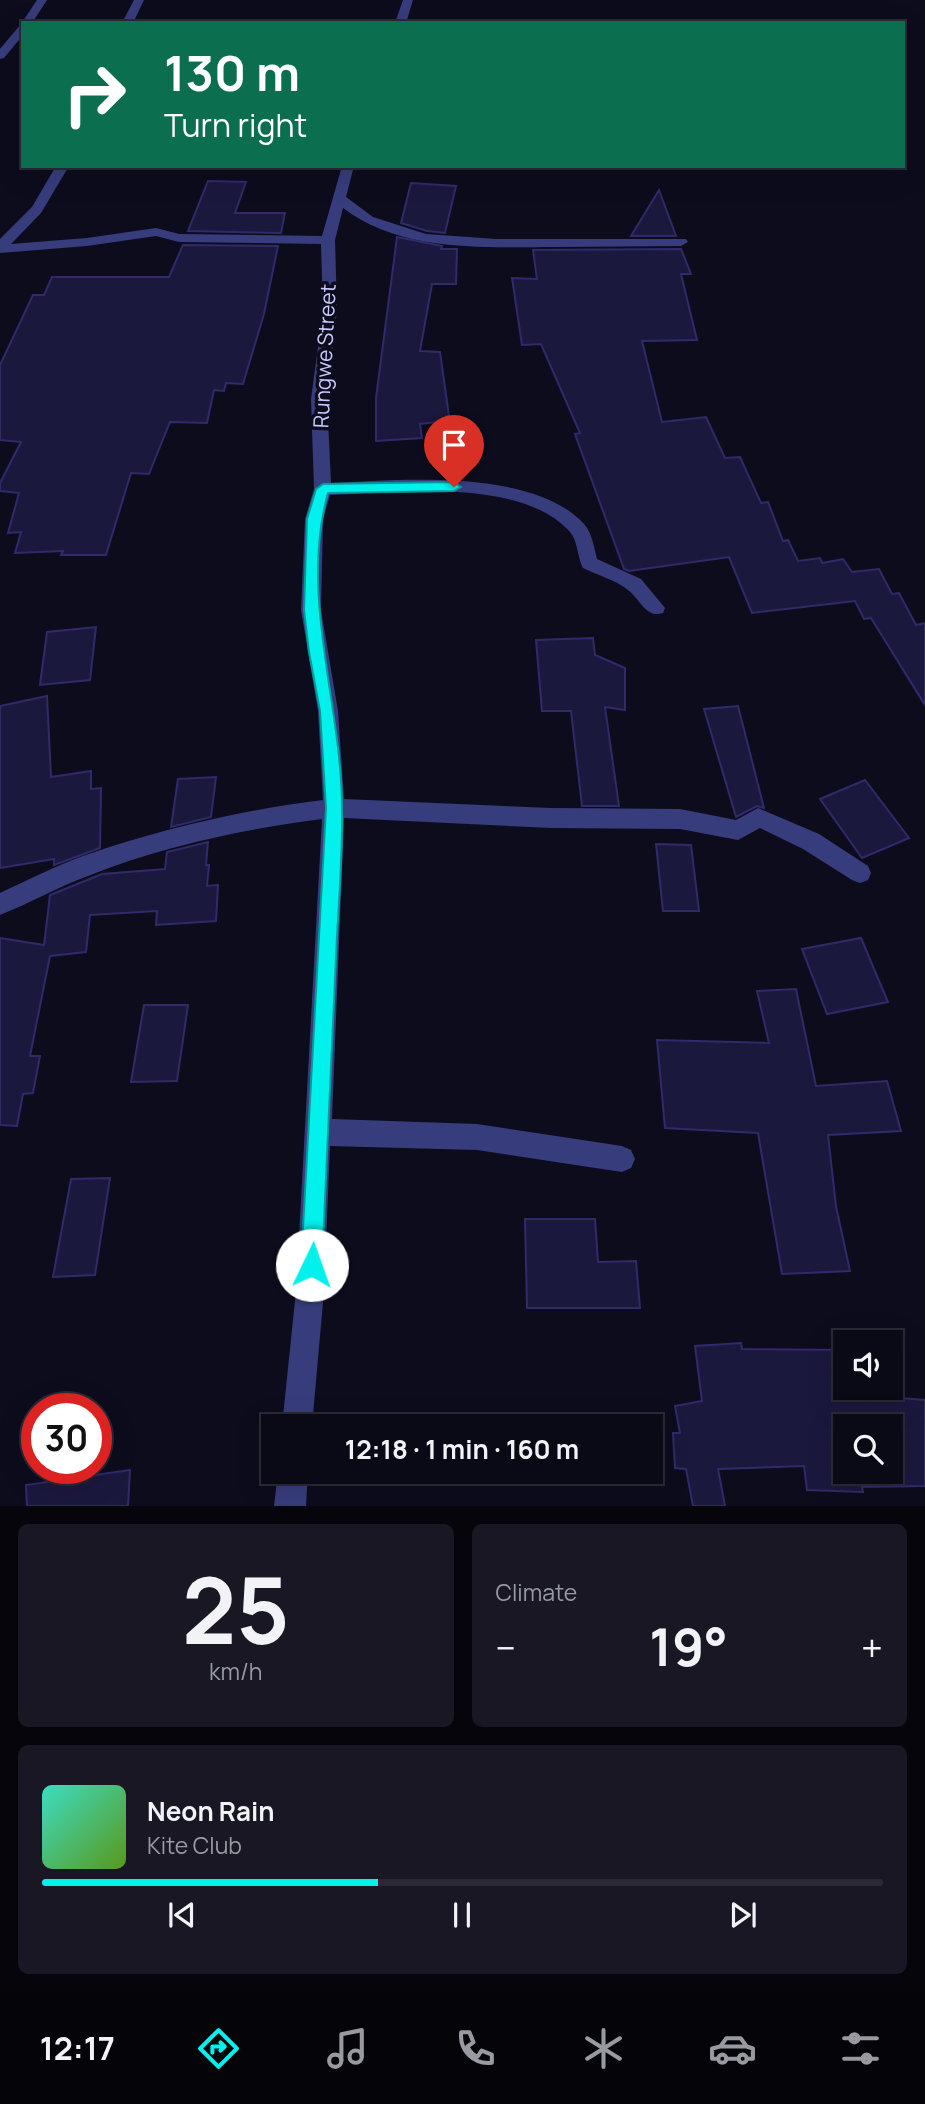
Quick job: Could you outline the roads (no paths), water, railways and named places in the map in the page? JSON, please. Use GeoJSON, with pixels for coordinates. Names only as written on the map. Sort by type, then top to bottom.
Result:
{"type":"FeatureCollection","features":[{"type":"Feature","properties":{"kind":"street"},"geometry":{"type":"LineString","coordinates":[[27,21],[43,0]]}},
{"type":"Feature","properties":{"kind":"street"},"geometry":{"type":"LineString","coordinates":[[128,21],[139,0]]}},
{"type":"Feature","properties":{"kind":"street"},"geometry":{"type":"LineString","coordinates":[[401,21],[408,0]]}},
{"type":"Feature","properties":{"kind":"street"},"geometry":{"type":"LineString","coordinates":[[0,56],[21,30]]}},
{"type":"Feature","properties":{"kind":"street"},"geometry":{"type":"LineString","coordinates":[[0,248],[47,200],[62,168]]}},
{"type":"Feature","properties":{"kind":"street","name":"Rungwe Street"},"geometry":{"type":"LineString","coordinates":[[298,1414],[310,1292],[334,808],[328,711],[316,652],[312,610],[314,519],[323,489],[319,399],[330,310],[328,240],[347,168]]}},
{"type":"Feature","properties":{"kind":"street"},"geometry":{"type":"LineString","coordinates":[[339,198],[368,220],[425,238],[496,243],[681,242]]}},
{"type":"Feature","properties":{"kind":"street"},"geometry":{"type":"LineString","coordinates":[[0,248],[87,242],[156,232],[179,238],[328,240]]}},
{"type":"Feature","properties":{"kind":"street"},"geometry":{"type":"LineString","coordinates":[[323,489],[454,487],[510,494],[540,504],[556,511],[579,529],[589,563],[634,584],[656,608]]}},
{"type":"Feature","properties":{"kind":"street"},"geometry":{"type":"LineString","coordinates":[[0,904],[85,866],[167,840],[271,816],[334,808],[539,817],[680,818],[738,830],[758,818],[789,828],[825,847],[860,873]]}},
{"type":"Feature","properties":{"kind":"street"},"geometry":{"type":"LineString","coordinates":[[318,1132],[477,1137],[622,1159]]}},
{"type":"Feature","properties":{"kind":"street"},"geometry":{"type":"LineString","coordinates":[[290,1506],[292,1484]]}}]}
